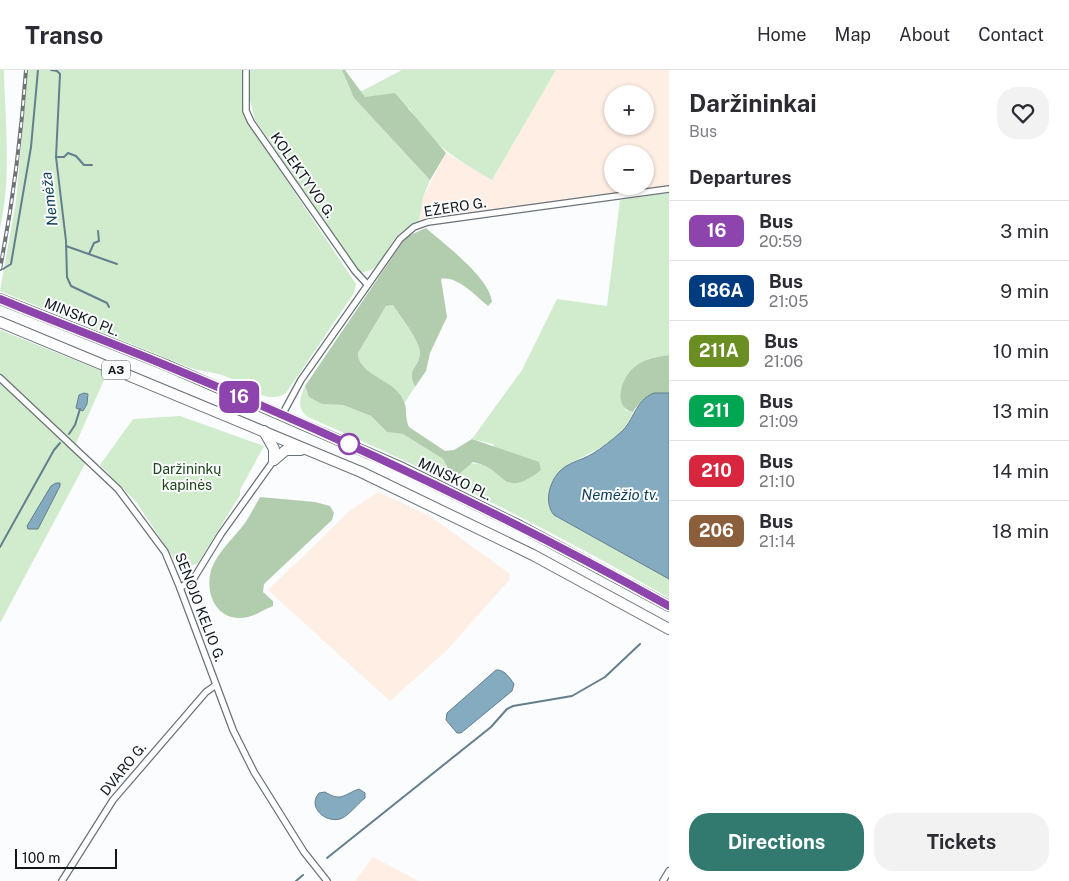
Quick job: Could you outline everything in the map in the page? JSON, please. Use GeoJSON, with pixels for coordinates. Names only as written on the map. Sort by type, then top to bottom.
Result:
{"type":"FeatureCollection","features":[{"type":"Feature","properties":{"kind":"highway","name":"MINSKO PL."},"geometry":{"type":"LineString","coordinates":[[0,299],[166,365],[398,466],[520,526],[669,606]]}},
{"type":"Feature","properties":{"kind":"highway","name":"A3"},"geometry":{"type":"LineString","coordinates":[[0,322],[362,472],[484,530],[669,629]]}},
{"type":"Feature","properties":{"kind":"highway"},"geometry":{"type":"LineString","coordinates":[[263,430],[272,443],[274,460]]}},
{"type":"Feature","properties":{"kind":"highway"},"geometry":{"type":"LineString","coordinates":[[274,460],[286,450],[307,450]]}},
{"type":"Feature","properties":{"kind":"street","name":"KOLEKTYVO G."},"geometry":{"type":"LineString","coordinates":[[246,70],[246,111],[251,122],[355,271],[367,284]]}},
{"type":"Feature","properties":{"kind":"street","name":"EŽERO G."},"geometry":{"type":"LineString","coordinates":[[282,415],[302,380],[367,284],[405,234],[428,222],[669,189]]}},
{"type":"Feature","properties":{"kind":"street","name":"SENOJO KELIO G."},"geometry":{"type":"LineString","coordinates":[[0,378],[118,489],[165,552],[233,730],[254,772],[304,852],[327,881]]}},
{"type":"Feature","properties":{"kind":"street"},"geometry":{"type":"LineString","coordinates":[[180,588],[194,578],[221,534],[274,460]]}},
{"type":"Feature","properties":{"kind":"street","name":"DVARO G."},"geometry":{"type":"LineString","coordinates":[[62,881],[113,800],[206,692],[216,685]]}},
{"type":"Feature","properties":{"kind":"street"},"geometry":{"type":"LineString","coordinates":[[663,881],[669,871]]}},
{"type":"Feature","properties":{"kind":"shaded area"},"geometry":{"type":"Polygon","coordinates":[[[556,70],[669,70],[669,185],[654,187],[654,145],[604,145],[604,194],[419,221],[423,197],[446,153],[492,180],[556,70]]]}},
{"type":"Feature","properties":{"kind":"shaded area"},"geometry":{"type":"Polygon","coordinates":[[[379,492],[430,516],[510,574],[509,580],[448,649],[390,701],[268,590],[352,509],[379,492]]]}},
{"type":"Feature","properties":{"kind":"shaded area"},"geometry":{"type":"Polygon","coordinates":[[[373,857],[419,881],[355,881],[373,857]]]}},
{"type":"Feature","properties":{"kind":"green space"},"geometry":{"type":"Polygon","coordinates":[[[0,70],[4,70],[7,169],[4,209],[0,228],[0,70]]]}},
{"type":"Feature","properties":{"kind":"green space"},"geometry":{"type":"Polygon","coordinates":[[[28,70],[242,70],[244,106],[251,127],[356,284],[354,293],[286,393],[270,397],[262,395],[222,375],[191,368],[0,291],[16,201],[28,70]]]}},
{"type":"Feature","properties":{"kind":"green space"},"geometry":{"type":"Polygon","coordinates":[[[250,70],[342,70],[354,98],[430,180],[423,197],[419,221],[396,237],[381,260],[371,270],[358,272],[255,120],[250,100],[250,70]]]}},
{"type":"Feature","properties":{"kind":"green space"},"geometry":{"type":"Polygon","coordinates":[[[342,70],[345,70],[365,97],[395,93],[446,153],[430,180],[354,98],[342,70]]]}},
{"type":"Feature","properties":{"kind":"green space"},"geometry":{"type":"Polygon","coordinates":[[[402,70],[556,70],[492,180],[445,150],[426,132],[409,108],[365,97],[360,92],[402,70]]]}},
{"type":"Feature","properties":{"kind":"green space"},"geometry":{"type":"Polygon","coordinates":[[[669,193],[669,355],[647,359],[625,410],[633,412],[627,424],[610,441],[558,473],[551,489],[549,504],[554,515],[669,579],[669,598],[536,525],[446,480],[304,414],[300,403],[305,386],[307,393],[322,404],[343,405],[371,416],[387,432],[403,434],[443,459],[448,468],[469,464],[482,465],[511,483],[493,444],[472,439],[522,370],[557,299],[607,306],[620,200],[669,193]]]}},
{"type":"Feature","properties":{"kind":"green space"},"geometry":{"type":"Polygon","coordinates":[[[426,228],[475,272],[489,293],[492,302],[488,306],[460,283],[454,280],[441,279],[447,317],[430,353],[426,371],[415,387],[412,373],[419,359],[419,349],[414,336],[393,305],[386,306],[358,353],[359,360],[367,370],[401,395],[404,400],[409,427],[445,451],[454,450],[472,439],[539,462],[541,470],[518,483],[511,483],[484,466],[473,462],[458,475],[448,468],[443,459],[403,434],[387,432],[371,416],[343,405],[322,404],[309,397],[305,386],[406,237],[426,228]]]}},
{"type":"Feature","properties":{"kind":"green space"},"geometry":{"type":"Polygon","coordinates":[[[393,305],[414,336],[420,354],[412,373],[415,387],[405,402],[395,390],[362,365],[358,353],[386,306],[393,305]]]}},
{"type":"Feature","properties":{"kind":"green space"},"geometry":{"type":"Polygon","coordinates":[[[0,330],[107,373],[73,450],[86,462],[0,623],[0,330]]]}},
{"type":"Feature","properties":{"kind":"green space"},"geometry":{"type":"Polygon","coordinates":[[[669,355],[669,393],[658,394],[644,399],[633,412],[626,409],[622,404],[621,391],[623,383],[631,370],[640,363],[656,357],[669,355]]]}},
{"type":"Feature","properties":{"kind":"green space","name":"Daržininkų kapinės"},"geometry":{"type":"Polygon","coordinates":[[[180,416],[264,446],[240,490],[240,495],[198,563],[184,569],[180,568],[137,503],[100,465],[133,419],[180,416]]]}},
{"type":"Feature","properties":{"kind":"green space"},"geometry":{"type":"Polygon","coordinates":[[[260,497],[315,502],[330,506],[334,513],[332,520],[264,584],[263,592],[273,601],[273,606],[254,615],[238,618],[223,613],[217,608],[210,593],[210,575],[219,554],[245,523],[260,497]]]}},
{"type":"Feature","properties":{"kind":"water","name":"Nemėžio tv."},"geometry":{"type":"Polygon","coordinates":[[[654,393],[669,393],[669,579],[554,515],[549,505],[550,487],[559,472],[570,464],[592,454],[614,438],[625,428],[642,401],[654,393]]]}},
{"type":"Feature","properties":{"kind":"water"},"geometry":{"type":"Polygon","coordinates":[[[88,394],[87,404],[83,411],[76,408],[79,395],[88,394]]]}},
{"type":"Feature","properties":{"kind":"water"},"geometry":{"type":"Polygon","coordinates":[[[60,483],[60,486],[38,529],[28,529],[27,526],[51,486],[60,483]]]}},
{"type":"Feature","properties":{"kind":"water"},"geometry":{"type":"Polygon","coordinates":[[[496,670],[504,672],[511,679],[514,684],[512,691],[461,733],[457,733],[446,720],[447,713],[496,670]]]}},
{"type":"Feature","properties":{"kind":"water"},"geometry":{"type":"Polygon","coordinates":[[[359,789],[365,793],[365,798],[350,813],[340,819],[329,819],[319,813],[316,808],[316,798],[319,793],[325,792],[339,797],[359,789]]]}},
{"type":"Feature","properties":{"kind":"waterway"},"geometry":{"type":"LineString","coordinates":[[3,269],[11,264],[31,147],[38,70]]}},
{"type":"Feature","properties":{"kind":"waterway","name":"Nemėža"},"geometry":{"type":"LineString","coordinates":[[51,70],[57,71],[60,74],[56,157],[66,241],[67,277],[71,286],[107,303],[109,307]]}},
{"type":"Feature","properties":{"kind":"waterway"},"geometry":{"type":"LineString","coordinates":[[56,157],[64,157],[68,153],[76,156],[84,165],[92,165]]}},
{"type":"Feature","properties":{"kind":"waterway"},"geometry":{"type":"LineString","coordinates":[[89,254],[94,243],[99,241],[98,231]]}},
{"type":"Feature","properties":{"kind":"waterway"},"geometry":{"type":"LineString","coordinates":[[66,246],[117,264]]}},
{"type":"Feature","properties":{"kind":"waterway","name":"Nemėža"},"geometry":{"type":"LineString","coordinates":[[69,434],[75,425],[80,409]]}},
{"type":"Feature","properties":{"kind":"waterway","name":"Nemėža"},"geometry":{"type":"LineString","coordinates":[[0,547],[54,450],[60,443]]}},
{"type":"Feature","properties":{"kind":"waterway"},"geometry":{"type":"LineString","coordinates":[[327,858],[491,727],[507,709],[513,706],[572,696],[605,677],[640,644]]}},
{"type":"Feature","properties":{"kind":"waterway"},"geometry":{"type":"LineString","coordinates":[[296,881],[303,875]]}},
{"type":"Feature","properties":{"kind":"railway"},"geometry":{"type":"LineString","coordinates":[[0,269],[16,170],[26,70]]}},
{"type":"Feature","properties":{"kind":"bus line","name":"16"},"geometry":{"type":"LineString","coordinates":[[0,299],[166,365],[398,466],[520,526],[669,606]]}}]}
